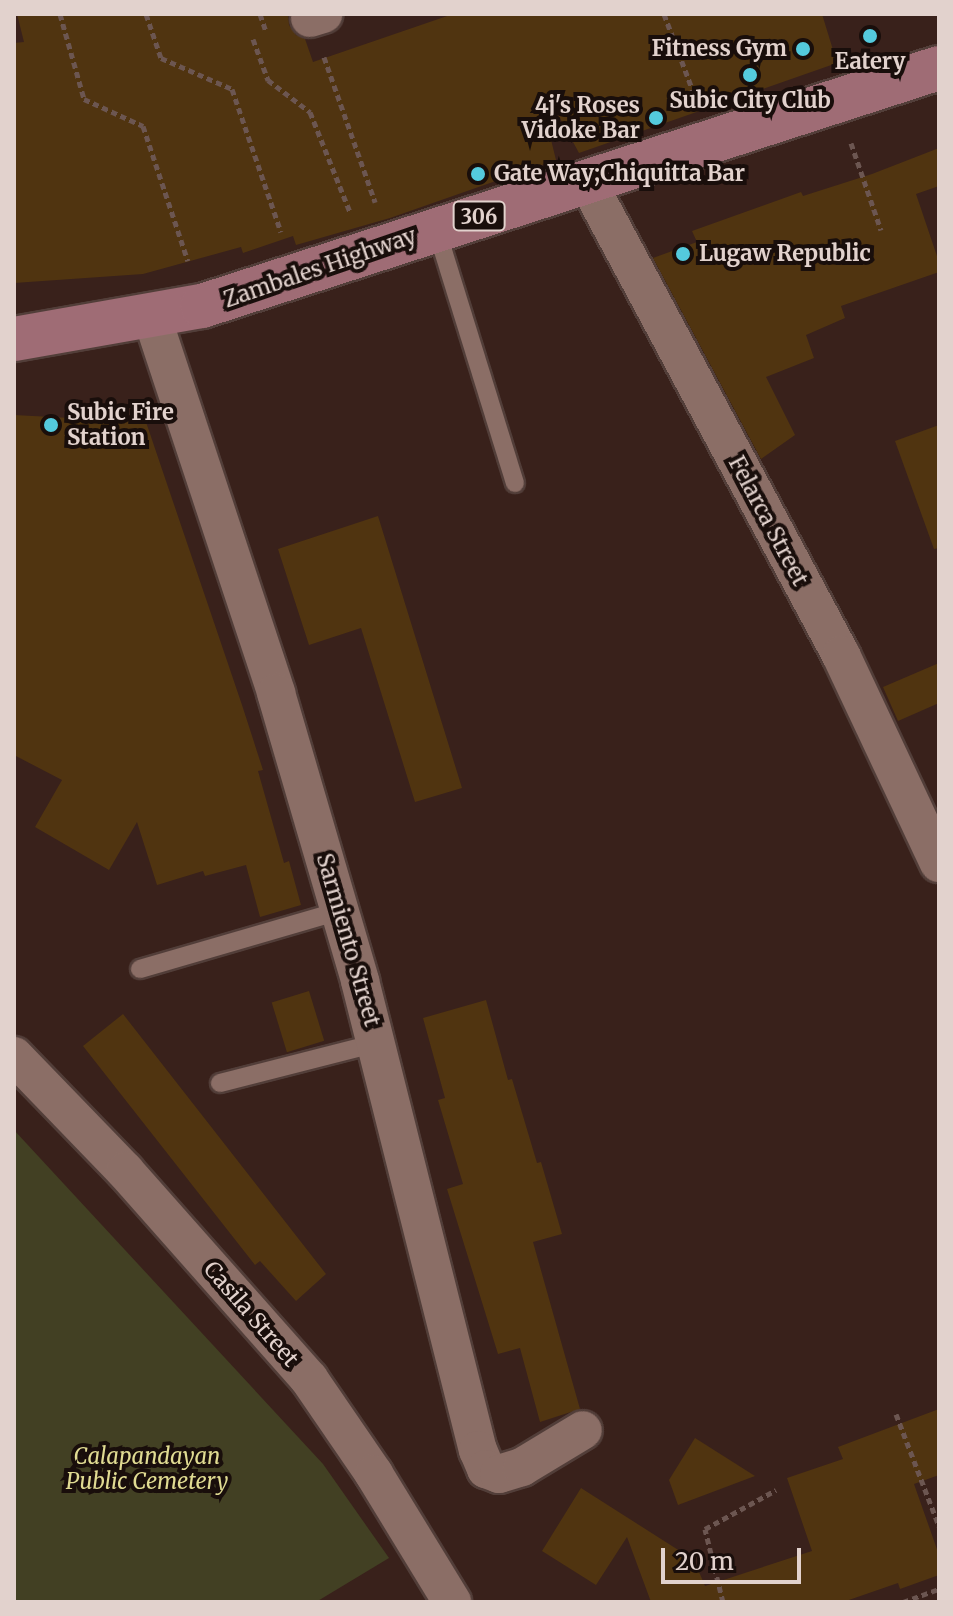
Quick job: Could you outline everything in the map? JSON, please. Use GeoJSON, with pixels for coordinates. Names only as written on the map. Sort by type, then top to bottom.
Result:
{"type":"FeatureCollection","features":[{"type":"Feature","properties":{"kind":"main road","name":"Zambales Highway"},"geometry":{"type":"LineString","coordinates":[[14,339],[202,306],[297,278],[436,228],[588,183],[939,68]]}},
{"type":"Feature","properties":{"kind":"street","name":"Felarca Street"},"geometry":{"type":"LineString","coordinates":[[588,183],[841,655],[939,863]]}},
{"type":"Feature","properties":{"kind":"street","name":"Sarmiento Street"},"geometry":{"type":"LineString","coordinates":[[151,314],[276,693],[340,911],[377,1043],[478,1450],[486,1469],[499,1474],[522,1467],[583,1430]]}},
{"type":"Feature","properties":{"kind":"street","name":"Casila Street"},"geometry":{"type":"LineString","coordinates":[[14,1056],[125,1171],[309,1379],[374,1474],[452,1602]]}},
{"type":"Feature","properties":{"kind":"lane"},"geometry":{"type":"LineString","coordinates":[[436,228],[515,483]]}},
{"type":"Feature","properties":{"kind":"lane"},"geometry":{"type":"LineString","coordinates":[[140,969],[340,911]]}},
{"type":"Feature","properties":{"kind":"lane"},"geometry":{"type":"LineString","coordinates":[[220,1083],[377,1043]]}},
{"type":"Feature","properties":{"kind":"path"},"geometry":{"type":"LineString","coordinates":[[60,14],[84,99],[143,126],[202,306]]}},
{"type":"Feature","properties":{"kind":"path"},"geometry":{"type":"LineString","coordinates":[[146,14],[161,58],[232,89],[297,278]]}},
{"type":"Feature","properties":{"kind":"path"},"geometry":{"type":"LineString","coordinates":[[664,14],[712,142]]}},
{"type":"Feature","properties":{"kind":"path"},"geometry":{"type":"LineString","coordinates":[[316,16],[379,249]]}},
{"type":"Feature","properties":{"kind":"path"},"geometry":{"type":"LineString","coordinates":[[253,39],[268,80],[310,112],[379,249]]}},
{"type":"Feature","properties":{"kind":"path"},"geometry":{"type":"LineString","coordinates":[[836,101],[881,230]]}},
{"type":"Feature","properties":{"kind":"path"},"geometry":{"type":"LineString","coordinates":[[896,1414],[939,1526]]}},
{"type":"Feature","properties":{"kind":"path"},"geometry":{"type":"LineString","coordinates":[[723,1602],[705,1529],[776,1490]]}},
{"type":"Feature","properties":{"kind":"path"},"geometry":{"type":"LineString","coordinates":[[903,1602],[939,1589]]}},
{"type":"Feature","properties":{"kind":"green space","name":"Calapandayan Public Cemetery"},"geometry":{"type":"Polygon","coordinates":[[[14,1130],[323,1464],[389,1558],[316,1602],[14,1602],[14,1130]]]}},
{"type":"Feature","properties":{"kind":"building"},"geometry":{"type":"Polygon","coordinates":[[[17,14],[288,14],[289,25],[296,35],[305,39],[313,62],[453,14],[822,14],[837,63],[579,153],[550,100],[542,103],[556,160],[390,218],[296,245],[293,236],[243,253],[241,247],[143,274],[14,283],[14,43],[24,42],[17,14]]]}},
{"type":"Feature","properties":{"kind":"building"},"geometry":{"type":"Polygon","coordinates":[[[939,148],[939,186],[916,194],[939,262],[939,272],[841,306],[845,318],[806,335],[814,358],[766,377],[795,435],[761,459],[653,258],[697,242],[692,231],[801,192],[803,196],[872,174],[939,148]]]}},
{"type":"Feature","properties":{"kind":"building"},"geometry":{"type":"Polygon","coordinates":[[[14,415],[146,422],[263,770],[258,771],[284,863],[289,861],[301,905],[260,917],[246,865],[205,876],[203,871],[157,885],[137,822],[109,870],[35,827],[62,780],[14,755],[14,415]]]}},
{"type":"Feature","properties":{"kind":"building"},"geometry":{"type":"Polygon","coordinates":[[[939,425],[939,548],[934,549],[895,441],[939,425]]]}},
{"type":"Feature","properties":{"kind":"building"},"geometry":{"type":"Polygon","coordinates":[[[378,516],[462,788],[415,802],[361,628],[309,645],[278,549],[378,516]]]}},
{"type":"Feature","properties":{"kind":"building"},"geometry":{"type":"Polygon","coordinates":[[[939,663],[939,703],[898,721],[883,687],[939,663]]]}},
{"type":"Feature","properties":{"kind":"building"},"geometry":{"type":"Polygon","coordinates":[[[309,991],[324,1041],[287,1052],[272,1002],[309,991]]]}},
{"type":"Feature","properties":{"kind":"building"},"geometry":{"type":"Polygon","coordinates":[[[486,1000],[508,1080],[512,1079],[562,1234],[533,1242],[580,1409],[540,1422],[520,1348],[498,1354],[447,1189],[463,1184],[438,1100],[445,1098],[423,1018],[486,1000]]]}},
{"type":"Feature","properties":{"kind":"building"},"geometry":{"type":"Polygon","coordinates":[[[123,1014],[326,1274],[296,1301],[260,1261],[255,1265],[83,1046],[123,1014]]]}},
{"type":"Feature","properties":{"kind":"building"},"geometry":{"type":"Polygon","coordinates":[[[939,1409],[939,1475],[914,1484],[939,1555],[939,1575],[900,1589],[898,1583],[843,1602],[651,1602],[627,1537],[596,1585],[542,1551],[581,1488],[694,1560],[705,1586],[812,1551],[787,1478],[843,1459],[838,1447],[939,1409]]]}},
{"type":"Feature","properties":{"kind":"building"},"geometry":{"type":"Polygon","coordinates":[[[695,1438],[755,1476],[678,1505],[669,1480],[695,1438]]]}},
{"type":"Feature","properties":{"kind":"place","name":"Eatery"},"geometry":{"type":"Point","coordinates":[870,36]}},
{"type":"Feature","properties":{"kind":"place","name":"Fitness Gym"},"geometry":{"type":"Point","coordinates":[803,49]}},
{"type":"Feature","properties":{"kind":"place","name":"Subic City Club"},"geometry":{"type":"Point","coordinates":[750,75]}},
{"type":"Feature","properties":{"kind":"place","name":"4j's Roses Vidoke Bar"},"geometry":{"type":"Point","coordinates":[656,118]}},
{"type":"Feature","properties":{"kind":"place","name":"Gate Way;Chiquitta Bar"},"geometry":{"type":"Point","coordinates":[478,174]}},
{"type":"Feature","properties":{"kind":"place","name":"Lugaw Republic"},"geometry":{"type":"Point","coordinates":[683,254]}},
{"type":"Feature","properties":{"kind":"place","name":"Subic Fire Station"},"geometry":{"type":"Point","coordinates":[51,425]}}]}
